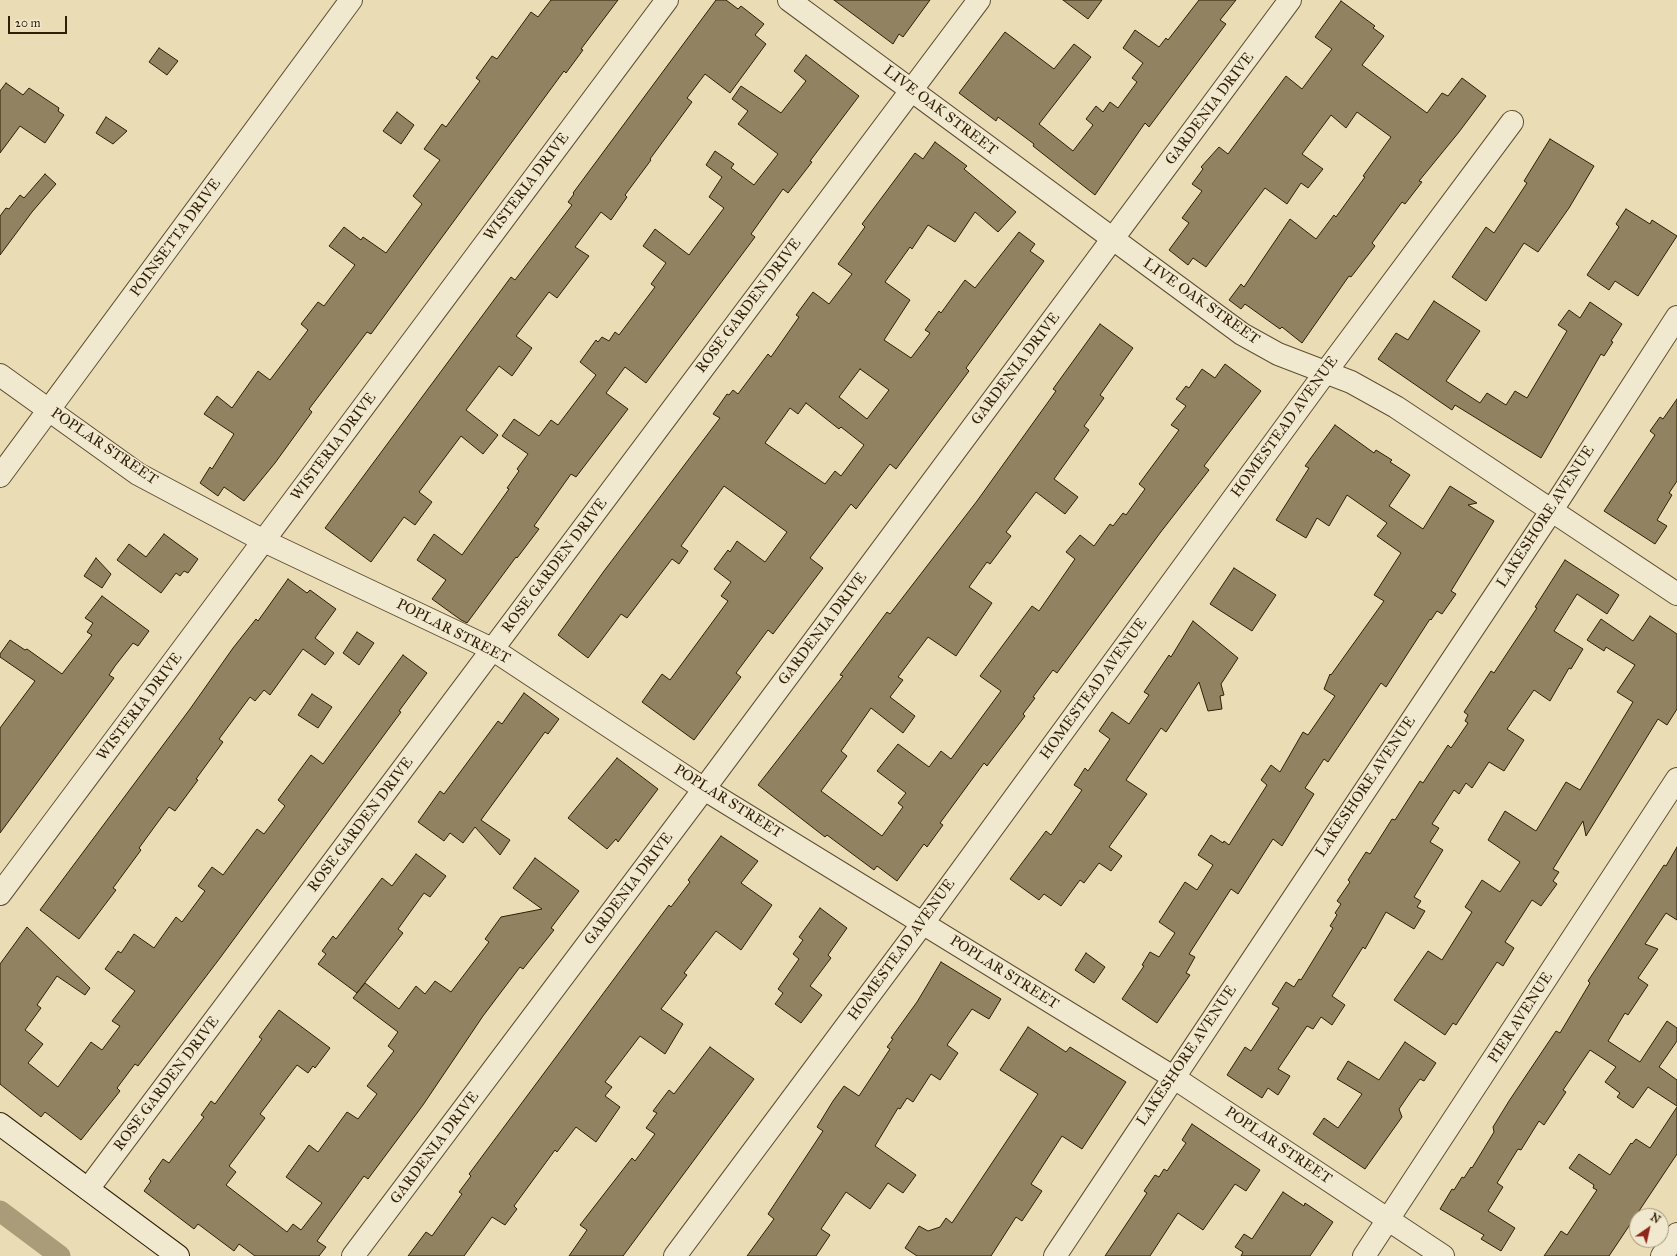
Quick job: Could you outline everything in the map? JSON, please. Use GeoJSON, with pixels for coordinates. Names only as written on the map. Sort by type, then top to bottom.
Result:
{"type":"FeatureCollection","features":[{"type":"Feature","properties":{"kind":"street","name":"POINSETTA DRIVE"},"geometry":{"type":"LineString","coordinates":[[0,476],[351,0]]}},
{"type":"Feature","properties":{"kind":"street","name":"WISTERIA DRIVE"},"geometry":{"type":"LineString","coordinates":[[0,894],[667,0]]}},
{"type":"Feature","properties":{"kind":"street","name":"LIVE OAK STREET"},"geometry":{"type":"LineString","coordinates":[[789,0],[1242,334],[1278,354],[1351,382],[1396,406],[1677,594]]}},
{"type":"Feature","properties":{"kind":"street","name":"ROSE GARDEN DRIVE"},"geometry":{"type":"LineString","coordinates":[[88,1189],[979,0]]}},
{"type":"Feature","properties":{"kind":"street","name":"GARDENIA DRIVE"},"geometry":{"type":"LineString","coordinates":[[353,1256],[704,788],[1290,0]]}},
{"type":"Feature","properties":{"kind":"street","name":"HOMESTEAD AVENUE"},"geometry":{"type":"LineString","coordinates":[[675,1256],[923,923],[1325,372],[1512,122]]}},
{"type":"Feature","properties":{"kind":"street","name":"LAKESHORE AVENUE"},"geometry":{"type":"LineString","coordinates":[[1055,1256],[1552,510],[1677,317]]}},
{"type":"Feature","properties":{"kind":"street","name":"POPLAR STREET"},"geometry":{"type":"LineString","coordinates":[[0,375],[138,474],[264,541],[492,649],[704,788],[1173,1077],[1443,1256]]}},
{"type":"Feature","properties":{"kind":"street","name":"PIER AVENUE"},"geometry":{"type":"LineString","coordinates":[[1364,1256],[1677,779]]}},
{"type":"Feature","properties":{"kind":"street"},"geometry":{"type":"LineString","coordinates":[[0,1124],[178,1256]]}},
{"type":"Feature","properties":{"kind":"street"},"geometry":{"type":"LineString","coordinates":[[1662,1256],[1677,1234]]}},
{"type":"Feature","properties":{"kind":"building"},"geometry":{"type":"Polygon","coordinates":[[[551,0],[618,0],[581,49],[583,50],[566,73],[564,71],[371,334],[367,332],[309,409],[312,412],[275,463],[244,501],[224,487],[218,496],[200,483],[210,467],[212,469],[234,434],[204,414],[217,396],[232,408],[258,371],[270,380],[308,330],[301,324],[318,302],[324,306],[355,265],[329,246],[344,227],[361,240],[363,237],[386,253],[422,204],[413,196],[440,160],[424,149],[442,124],[446,127],[480,81],[476,78],[492,56],[497,59],[531,12],[538,17],[551,0]]]}},
{"type":"Feature","properties":{"kind":"building"},"geometry":{"type":"Polygon","coordinates":[[[716,0],[726,0],[738,9],[741,6],[764,24],[755,35],[766,44],[730,93],[705,74],[687,98],[692,102],[625,195],[627,197],[611,220],[601,212],[575,247],[589,256],[557,298],[549,292],[516,336],[532,348],[512,376],[499,366],[466,410],[498,435],[483,454],[461,436],[419,492],[432,502],[415,525],[404,517],[371,562],[325,528],[511,277],[515,280],[572,205],[568,202],[574,194],[573,193],[716,0]]]}},
{"type":"Feature","properties":{"kind":"building"},"geometry":{"type":"Polygon","coordinates":[[[834,0],[930,0],[903,37],[899,34],[893,44],[834,0]]]}},
{"type":"Feature","properties":{"kind":"building"},"geometry":{"type":"Polygon","coordinates":[[[1063,0],[1102,0],[1088,19],[1063,0]]]}},
{"type":"Feature","properties":{"kind":"building"},"geometry":{"type":"Polygon","coordinates":[[[1199,0],[1236,0],[1220,20],[1226,24],[1149,127],[1145,123],[1095,195],[1033,146],[1034,144],[998,117],[996,121],[959,93],[1005,32],[1054,69],[1074,44],[1091,57],[1039,124],[1073,151],[1093,125],[1086,119],[1096,106],[1103,112],[1110,102],[1118,108],[1137,82],[1132,78],[1143,63],[1123,48],[1135,30],[1159,47],[1166,38],[1168,40],[1199,0]]]}},
{"type":"Feature","properties":{"kind":"building"},"geometry":{"type":"Polygon","coordinates":[[[1341,1],[1375,26],[1373,28],[1384,36],[1362,65],[1427,113],[1442,93],[1448,96],[1462,78],[1486,96],[1419,181],[1422,182],[1405,204],[1402,202],[1372,243],[1375,246],[1351,277],[1349,276],[1302,343],[1282,327],[1280,329],[1245,304],[1241,309],[1229,300],[1241,284],[1244,287],[1290,219],[1316,239],[1334,215],[1336,217],[1365,177],[1363,176],[1391,137],[1357,112],[1346,128],[1331,115],[1302,154],[1323,169],[1308,188],[1301,183],[1287,204],[1265,188],[1206,267],[1193,258],[1188,265],[1169,250],[1189,223],[1182,218],[1202,191],[1192,184],[1203,169],[1201,167],[1219,147],[1228,154],[1286,76],[1302,89],[1332,49],[1315,37],[1341,1]]]}},
{"type":"Feature","properties":{"kind":"building"},"geometry":{"type":"Polygon","coordinates":[[[159,48],[178,61],[167,75],[149,62],[159,48]]]}},
{"type":"Feature","properties":{"kind":"building"},"geometry":{"type":"Polygon","coordinates":[[[806,55],[859,96],[788,193],[783,189],[751,234],[755,237],[646,383],[625,367],[606,393],[628,409],[576,477],[571,474],[534,526],[539,529],[517,558],[516,557],[467,623],[461,620],[432,599],[446,580],[417,560],[434,534],[462,555],[509,489],[507,488],[519,471],[517,469],[528,454],[502,436],[514,419],[539,436],[551,420],[558,425],[596,375],[580,362],[596,340],[598,342],[602,337],[609,341],[615,332],[619,335],[655,287],[651,284],[666,263],[643,246],[655,229],[689,255],[724,208],[709,197],[722,177],[706,165],[715,151],[734,164],[731,168],[754,185],[778,154],[738,124],[748,111],[732,99],[741,86],[781,113],[806,81],[794,71],[806,55]]]}},
{"type":"Feature","properties":{"kind":"building"},"geometry":{"type":"Polygon","coordinates":[[[6,83],[23,95],[29,88],[59,108],[58,111],[64,115],[45,143],[20,126],[0,153],[0,91],[6,83]]]}},
{"type":"Feature","properties":{"kind":"building"},"geometry":{"type":"Polygon","coordinates":[[[397,112],[414,125],[401,144],[383,131],[397,112]]]}},
{"type":"Feature","properties":{"kind":"building"},"geometry":{"type":"Polygon","coordinates":[[[106,117],[127,131],[113,144],[96,133],[106,117]]]}},
{"type":"Feature","properties":{"kind":"building"},"geometry":{"type":"Polygon","coordinates":[[[1550,139],[1594,166],[1569,208],[1538,252],[1524,243],[1486,301],[1452,277],[1486,227],[1494,233],[1527,183],[1524,181],[1550,139]]]}},
{"type":"Feature","properties":{"kind":"building"},"geometry":{"type":"Polygon","coordinates":[[[935,142],[967,166],[964,169],[1016,212],[998,232],[975,212],[955,242],[928,225],[912,249],[910,247],[885,282],[910,300],[884,340],[911,358],[930,333],[925,330],[939,311],[941,313],[965,280],[975,288],[1019,232],[1035,244],[1030,251],[1044,261],[966,368],[969,371],[896,469],[890,464],[856,509],[851,504],[810,558],[823,568],[773,634],[768,630],[736,673],[741,677],[694,740],[642,702],[662,674],[670,680],[728,601],[721,596],[731,582],[714,569],[728,550],[730,552],[737,541],[765,562],[787,532],[724,486],[681,546],[688,551],[679,564],[672,559],[627,618],[621,614],[588,658],[558,635],[604,571],[720,418],[713,414],[727,394],[729,395],[733,390],[738,394],[768,354],[771,357],[799,317],[796,315],[813,292],[829,304],[852,274],[838,264],[865,227],[862,224],[915,153],[923,159],[935,142]],[[860,369],[839,397],[867,419],[889,390],[860,369]],[[806,403],[798,414],[790,408],[765,443],[825,484],[835,471],[841,476],[864,445],[841,427],[839,429],[806,403]]]}},
{"type":"Feature","properties":{"kind":"building"},"geometry":{"type":"Polygon","coordinates":[[[45,174],[56,184],[32,212],[0,255],[0,216],[6,208],[9,209],[20,195],[24,198],[45,174]]]}},
{"type":"Feature","properties":{"kind":"building"},"geometry":{"type":"Polygon","coordinates":[[[1626,209],[1650,224],[1652,220],[1677,236],[1638,296],[1615,281],[1609,290],[1587,275],[1619,227],[1616,224],[1626,209]]]}},
{"type":"Feature","properties":{"kind":"building"},"geometry":{"type":"Polygon","coordinates":[[[1434,301],[1480,331],[1446,381],[1480,403],[1487,393],[1506,405],[1515,391],[1527,398],[1567,331],[1558,325],[1569,310],[1580,318],[1590,302],[1622,324],[1611,341],[1613,342],[1604,356],[1601,354],[1541,458],[1455,405],[1452,410],[1378,359],[1396,333],[1408,340],[1434,301]]]}},
{"type":"Feature","properties":{"kind":"building"},"geometry":{"type":"Polygon","coordinates":[[[1100,324],[1133,348],[1100,395],[1104,398],[1084,426],[1089,430],[1054,479],[1078,497],[1065,514],[1036,492],[1006,532],[1011,536],[990,564],[987,562],[969,587],[992,603],[956,656],[928,637],[898,677],[903,680],[890,697],[915,716],[903,733],[871,708],[841,751],[847,756],[821,791],[882,836],[903,807],[898,803],[906,793],[877,771],[898,744],[929,767],[941,751],[951,759],[1001,691],[980,676],[1032,606],[1039,611],[1075,559],[1066,552],[1080,535],[1094,546],[1110,524],[1113,526],[1123,513],[1126,515],[1145,489],[1139,484],[1179,430],[1171,425],[1186,406],[1176,399],[1186,386],[1189,388],[1202,369],[1215,378],[1225,364],[1261,391],[1204,466],[1209,470],[1160,533],[1057,673],[1053,670],[1033,697],[1035,698],[1023,714],[1025,716],[987,766],[984,763],[940,823],[943,825],[927,847],[924,844],[897,881],[877,866],[874,870],[827,835],[825,837],[758,785],[843,676],[840,675],[887,612],[890,614],[977,501],[1056,391],[1053,389],[1100,324]]]}},
{"type":"Feature","properties":{"kind":"building"},"geometry":{"type":"Polygon","coordinates":[[[1677,399],[1677,481],[1669,493],[1672,495],[1657,520],[1667,526],[1655,544],[1604,511],[1655,435],[1650,431],[1660,417],[1663,419],[1677,399]]]}},
{"type":"Feature","properties":{"kind":"building"},"geometry":{"type":"Polygon","coordinates":[[[1335,425],[1374,453],[1376,450],[1392,460],[1390,462],[1410,475],[1389,506],[1423,529],[1450,486],[1477,503],[1468,505],[1494,521],[1451,591],[1456,594],[1442,614],[1437,611],[1431,620],[1430,619],[1386,687],[1381,683],[1328,762],[1324,759],[1305,788],[1314,794],[1282,846],[1273,839],[1238,894],[1231,889],[1189,954],[1195,957],[1186,973],[1190,975],[1157,1023],[1122,999],[1144,966],[1142,965],[1150,952],[1159,957],[1175,933],[1159,922],[1185,882],[1197,890],[1213,865],[1198,855],[1211,835],[1229,845],[1267,785],[1261,780],[1271,765],[1280,772],[1303,732],[1308,735],[1335,696],[1324,689],[1330,674],[1331,675],[1384,601],[1374,595],[1401,553],[1377,536],[1387,523],[1347,495],[1329,526],[1317,518],[1306,538],[1276,520],[1309,468],[1305,466],[1335,425]]]}},
{"type":"Feature","properties":{"kind":"building"},"geometry":{"type":"Polygon","coordinates":[[[164,534],[198,559],[188,573],[184,571],[180,576],[176,573],[161,593],[117,560],[129,544],[146,557],[164,534]]]}},
{"type":"Feature","properties":{"kind":"building"},"geometry":{"type":"Polygon","coordinates":[[[96,558],[111,574],[102,588],[84,576],[96,558]]]}},
{"type":"Feature","properties":{"kind":"building"},"geometry":{"type":"Polygon","coordinates":[[[1565,560],[1619,595],[1607,614],[1577,594],[1554,631],[1583,649],[1571,669],[1569,668],[1550,701],[1534,690],[1507,729],[1524,740],[1504,771],[1489,762],[1472,788],[1466,783],[1459,794],[1454,790],[1432,824],[1439,828],[1430,842],[1443,850],[1414,897],[1421,901],[1417,907],[1425,911],[1414,929],[1386,912],[1365,949],[1363,947],[1332,996],[1345,1005],[1332,1025],[1321,1017],[1313,1029],[1307,1026],[1278,1069],[1290,1076],[1278,1095],[1268,1088],[1262,1098],[1227,1075],[1245,1047],[1251,1051],[1279,1008],[1272,1004],[1286,982],[1294,987],[1299,979],[1301,980],[1333,928],[1330,926],[1337,915],[1335,913],[1341,904],[1337,901],[1350,882],[1348,880],[1366,852],[1370,854],[1392,819],[1395,820],[1420,781],[1423,783],[1448,745],[1451,748],[1468,723],[1465,721],[1468,715],[1464,712],[1491,671],[1494,673],[1537,608],[1535,607],[1565,560]]]}},
{"type":"Feature","properties":{"kind":"building"},"geometry":{"type":"Polygon","coordinates":[[[1234,568],[1276,595],[1252,631],[1210,604],[1234,568]]]}},
{"type":"Feature","properties":{"kind":"building"},"geometry":{"type":"Polygon","coordinates":[[[288,579],[307,593],[310,590],[336,609],[315,638],[334,653],[325,665],[303,649],[270,695],[264,690],[255,701],[250,697],[219,739],[223,742],[196,779],[198,780],[175,811],[169,807],[139,848],[141,850],[113,888],[116,890],[79,939],[40,910],[190,709],[233,648],[256,619],[258,621],[288,579]]]}},
{"type":"Feature","properties":{"kind":"building"},"geometry":{"type":"Polygon","coordinates":[[[102,596],[149,631],[138,646],[133,643],[115,666],[109,675],[114,678],[0,833],[0,728],[35,681],[0,657],[0,654],[10,640],[25,650],[27,649],[62,674],[92,635],[87,632],[93,623],[85,618],[102,596]]]}},
{"type":"Feature","properties":{"kind":"building"},"geometry":{"type":"Polygon","coordinates":[[[1650,616],[1677,634],[1677,709],[1667,725],[1658,719],[1586,836],[1583,821],[1553,869],[1559,872],[1553,881],[1557,884],[1541,906],[1532,900],[1505,942],[1514,948],[1503,966],[1497,962],[1456,1025],[1453,1023],[1445,1035],[1394,1000],[1428,951],[1442,960],[1472,912],[1465,907],[1482,880],[1500,892],[1520,862],[1488,840],[1505,811],[1536,831],[1566,782],[1580,790],[1633,702],[1617,692],[1635,665],[1606,647],[1604,651],[1587,640],[1601,619],[1633,641],[1650,616]]]}},
{"type":"Feature","properties":{"kind":"building"},"geometry":{"type":"Polygon","coordinates":[[[1193,621],[1238,658],[1221,684],[1224,695],[1220,696],[1222,709],[1208,711],[1199,682],[1166,732],[1161,728],[1126,780],[1147,794],[1109,847],[1122,856],[1111,871],[1099,863],[1084,883],[1080,880],[1061,906],[1044,894],[1039,900],[1010,879],[1046,831],[1051,835],[1082,790],[1074,785],[1085,768],[1088,771],[1110,739],[1099,731],[1112,712],[1129,724],[1149,695],[1144,692],[1169,655],[1171,657],[1193,621]]]}},
{"type":"Feature","properties":{"kind":"building"},"geometry":{"type":"Polygon","coordinates":[[[357,632],[374,643],[359,665],[343,653],[357,632]]]}},
{"type":"Feature","properties":{"kind":"building"},"geometry":{"type":"Polygon","coordinates":[[[403,655],[427,673],[399,711],[401,712],[220,958],[138,1066],[135,1064],[117,1088],[120,1091],[81,1140],[45,1112],[41,1117],[0,1084],[0,964],[27,927],[90,988],[85,995],[57,976],[37,1005],[41,1008],[25,1030],[43,1044],[28,1063],[58,1087],[91,1042],[102,1050],[120,1026],[112,1021],[135,991],[105,969],[118,951],[121,953],[134,934],[154,948],[176,917],[182,922],[205,891],[198,886],[212,867],[223,875],[257,829],[264,834],[285,806],[278,800],[311,755],[323,764],[403,655]]]}},
{"type":"Feature","properties":{"kind":"building"},"geometry":{"type":"Polygon","coordinates":[[[524,693],[559,719],[548,734],[545,732],[481,820],[510,840],[500,855],[475,827],[463,843],[450,833],[444,841],[418,822],[440,791],[444,794],[498,721],[502,724],[524,693]]]}},
{"type":"Feature","properties":{"kind":"building"},"geometry":{"type":"Polygon","coordinates":[[[312,694],[332,707],[318,728],[298,715],[312,694]]]}},
{"type":"Feature","properties":{"kind":"building"},"geometry":{"type":"Polygon","coordinates":[[[617,758],[658,789],[618,842],[616,839],[607,849],[568,818],[617,758]]]}},
{"type":"Feature","properties":{"kind":"building"},"geometry":{"type":"Polygon","coordinates":[[[721,836],[758,861],[741,883],[772,905],[741,950],[716,931],[684,973],[687,975],[661,1009],[683,1024],[665,1054],[640,1036],[605,1082],[612,1087],[605,1096],[620,1107],[596,1142],[576,1127],[557,1152],[555,1150],[514,1206],[517,1209],[505,1225],[492,1217],[464,1256],[408,1256],[426,1232],[432,1236],[462,1194],[459,1192],[471,1176],[469,1174],[669,905],[671,907],[690,882],[688,880],[721,836]]]}},
{"type":"Feature","properties":{"kind":"building"},"geometry":{"type":"Polygon","coordinates":[[[1677,847],[1677,920],[1666,913],[1645,944],[1658,949],[1638,978],[1648,985],[1628,1015],[1625,1013],[1608,1041],[1640,1062],[1667,1021],[1677,1028],[1677,1041],[1659,1067],[1677,1080],[1677,1106],[1648,1087],[1633,1108],[1617,1097],[1620,1093],[1605,1082],[1616,1067],[1590,1050],[1563,1090],[1566,1092],[1544,1125],[1539,1121],[1521,1150],[1518,1149],[1497,1183],[1503,1187],[1488,1211],[1515,1228],[1501,1251],[1481,1239],[1484,1235],[1440,1209],[1452,1189],[1454,1190],[1462,1177],[1464,1178],[1471,1167],[1472,1168],[1494,1132],[1493,1127],[1509,1101],[1556,1031],[1560,1033],[1590,983],[1588,981],[1664,865],[1666,866],[1677,847]]]}},
{"type":"Feature","properties":{"kind":"building"},"geometry":{"type":"Polygon","coordinates":[[[416,854],[446,876],[430,897],[424,893],[398,929],[403,933],[357,993],[318,964],[326,954],[322,951],[333,936],[336,939],[382,878],[392,886],[416,854]]]}},
{"type":"Feature","properties":{"kind":"building"},"geometry":{"type":"Polygon","coordinates":[[[535,858],[579,891],[551,928],[554,930],[523,969],[520,967],[483,1016],[423,1105],[368,1179],[364,1176],[329,1224],[317,1241],[326,1247],[319,1256],[255,1256],[239,1244],[234,1251],[198,1224],[194,1229],[144,1191],[151,1181],[149,1179],[163,1159],[169,1163],[204,1117],[201,1115],[211,1101],[215,1104],[262,1039],[259,1037],[279,1010],[330,1048],[315,1068],[313,1066],[308,1073],[297,1065],[260,1114],[265,1118],[229,1166],[236,1172],[226,1185],[287,1232],[293,1224],[301,1230],[322,1203],[286,1177],[309,1145],[318,1152],[347,1112],[358,1119],[377,1094],[367,1086],[394,1051],[388,1046],[398,1032],[353,998],[365,983],[399,1009],[416,986],[425,994],[435,981],[451,992],[489,942],[485,939],[501,917],[542,909],[513,888],[535,858]]]}},
{"type":"Feature","properties":{"kind":"building"},"geometry":{"type":"Polygon","coordinates":[[[820,908],[847,928],[828,955],[831,958],[810,986],[822,995],[801,1023],[775,1004],[783,993],[778,989],[799,959],[793,954],[803,940],[799,937],[820,908]]]}},
{"type":"Feature","properties":{"kind":"building"},"geometry":{"type":"Polygon","coordinates":[[[1086,953],[1105,967],[1094,983],[1075,970],[1086,953]]]}},
{"type":"Feature","properties":{"kind":"building"},"geometry":{"type":"Polygon","coordinates":[[[941,962],[1001,999],[989,1019],[972,1009],[947,1045],[958,1053],[940,1080],[931,1074],[913,1102],[907,1098],[900,1109],[898,1108],[875,1146],[916,1175],[903,1193],[888,1183],[870,1209],[846,1192],[821,1229],[830,1235],[816,1256],[747,1256],[774,1219],[768,1214],[823,1131],[817,1127],[833,1101],[844,1086],[859,1096],[890,1049],[887,1047],[893,1039],[891,1038],[917,1002],[941,962]]]}},
{"type":"Feature","properties":{"kind":"building"},"geometry":{"type":"Polygon","coordinates":[[[1028,1027],[1066,1052],[1070,1047],[1126,1082],[1082,1149],[1062,1136],[1031,1184],[1042,1191],[1022,1221],[1016,1217],[991,1256],[917,1256],[905,1248],[919,1226],[928,1231],[940,1227],[946,1218],[952,1223],[1038,1094],[1000,1070],[1028,1027]]]}},
{"type":"Feature","properties":{"kind":"building"},"geometry":{"type":"Polygon","coordinates":[[[1405,1042],[1436,1063],[1424,1081],[1420,1079],[1399,1109],[1402,1117],[1365,1169],[1313,1134],[1324,1118],[1338,1128],[1362,1094],[1337,1079],[1348,1061],[1379,1080],[1405,1042]]]}},
{"type":"Feature","properties":{"kind":"building"},"geometry":{"type":"Polygon","coordinates":[[[710,1047],[754,1079],[623,1256],[569,1256],[587,1230],[580,1225],[632,1158],[635,1161],[655,1134],[646,1128],[657,1113],[653,1111],[669,1090],[674,1094],[710,1047]]]}},
{"type":"Feature","properties":{"kind":"building"},"geometry":{"type":"Polygon","coordinates":[[[1677,1107],[1677,1154],[1641,1208],[1629,1208],[1629,1226],[1609,1256],[1544,1256],[1561,1231],[1567,1235],[1597,1190],[1593,1188],[1594,1185],[1569,1168],[1579,1154],[1610,1175],[1631,1143],[1632,1144],[1636,1139],[1650,1148],[1677,1107]]]}},
{"type":"Feature","properties":{"kind":"building"},"geometry":{"type":"Polygon","coordinates":[[[1192,1124],[1260,1170],[1246,1191],[1235,1184],[1203,1230],[1178,1213],[1150,1256],[1105,1256],[1147,1193],[1144,1191],[1155,1175],[1159,1177],[1164,1169],[1167,1171],[1186,1143],[1182,1140],[1192,1124]]]}},
{"type":"Feature","properties":{"kind":"building"},"geometry":{"type":"Polygon","coordinates":[[[1283,1192],[1304,1206],[1305,1203],[1333,1222],[1310,1256],[1241,1256],[1243,1252],[1235,1247],[1244,1234],[1252,1239],[1283,1192]]]}},
{"type":"Feature","properties":{"kind":"waterway"},"geometry":{"type":"LineString","coordinates":[[0,1211],[60,1256]]}}]}
